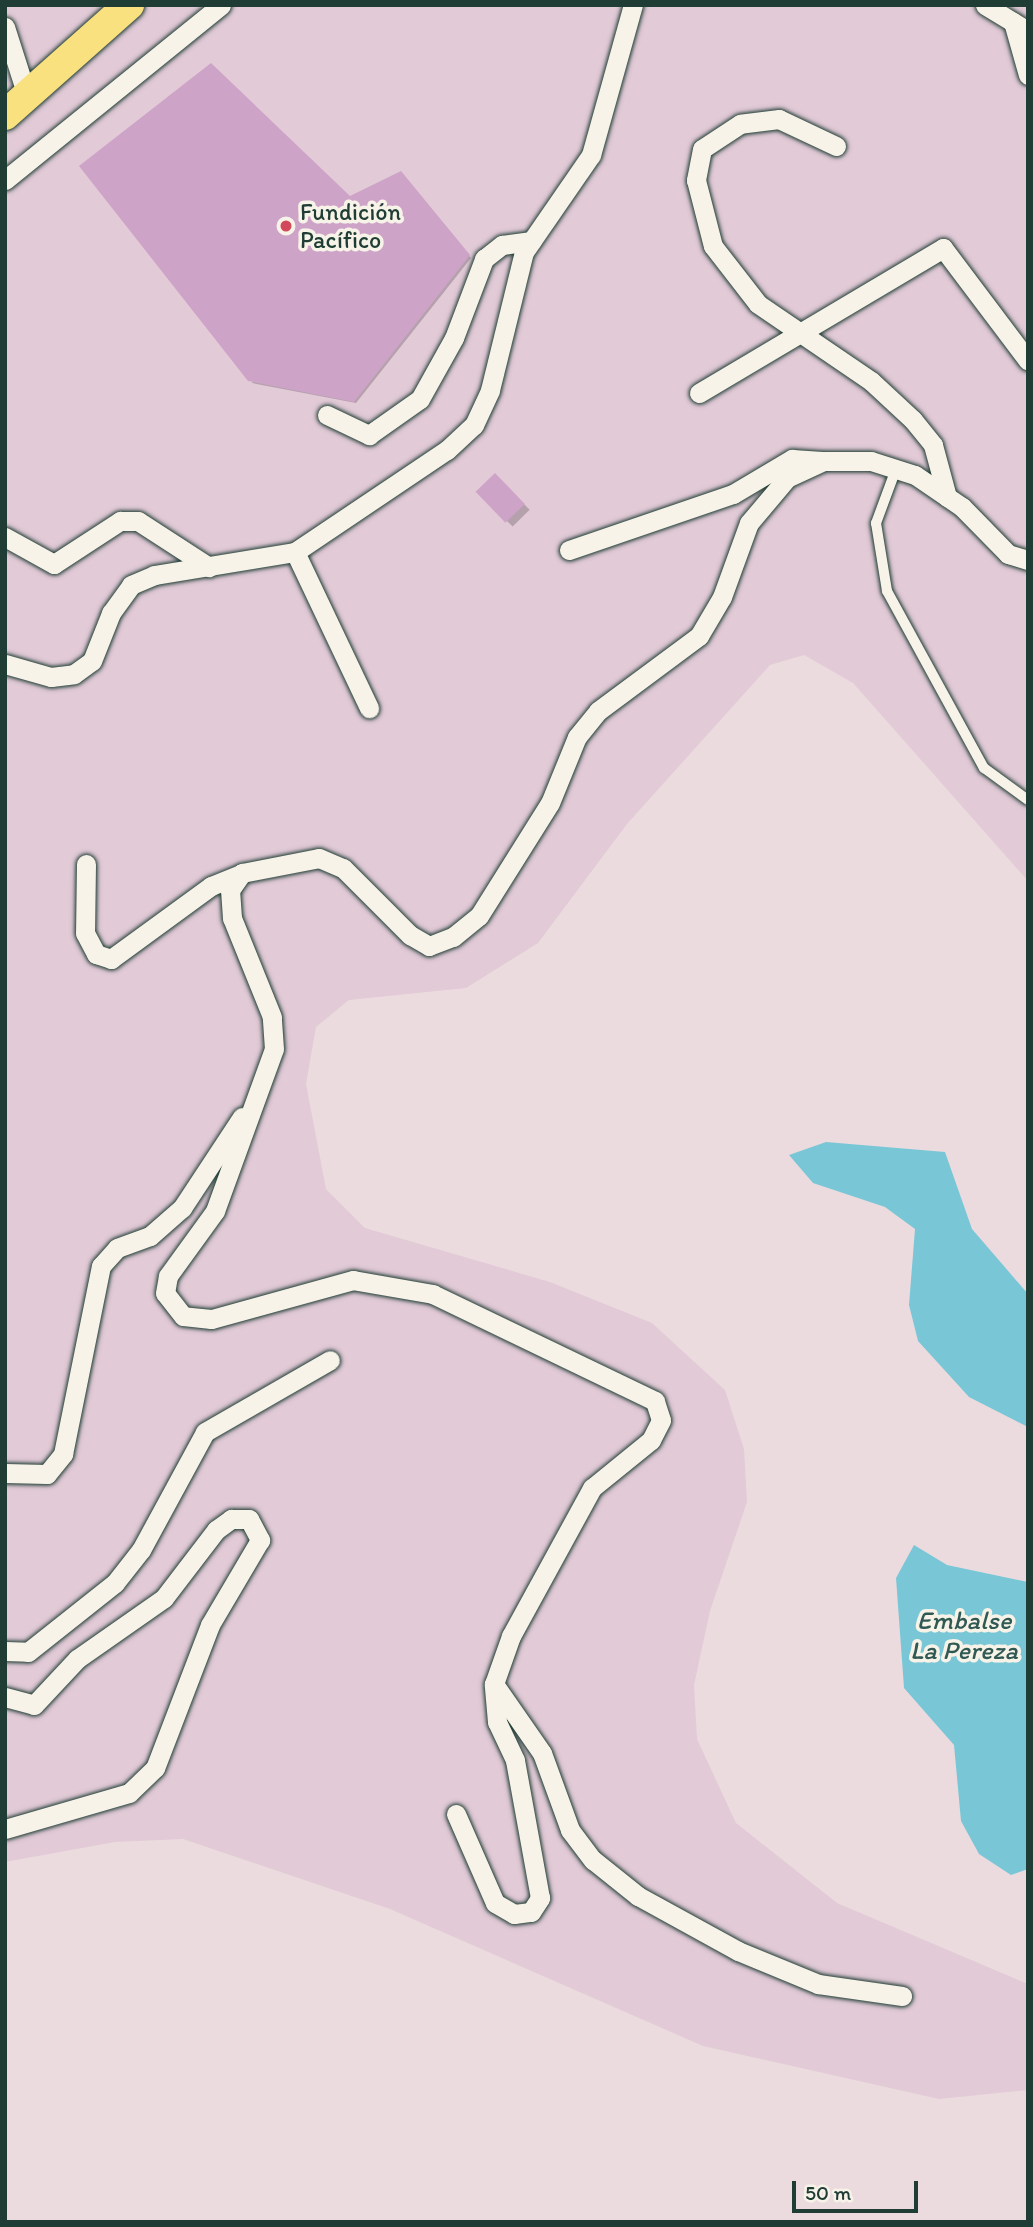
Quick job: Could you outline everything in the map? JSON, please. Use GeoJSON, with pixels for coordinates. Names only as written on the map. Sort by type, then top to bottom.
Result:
{"type":"FeatureCollection","features":[{"type":"Feature","properties":{"kind":"main road"},"geometry":{"type":"LineString","coordinates":[[11,110],[129,5]]}},
{"type":"Feature","properties":{"kind":"street"},"geometry":{"type":"LineString","coordinates":[[5,180],[221,5]]}},
{"type":"Feature","properties":{"kind":"street"},"geometry":{"type":"LineString","coordinates":[[5,664],[51,677],[74,674],[92,661],[111,613],[131,585],[209,567],[295,552],[447,450],[474,425],[490,390],[532,242],[591,156],[633,5]]}},
{"type":"Feature","properties":{"kind":"street"},"geometry":{"type":"LineString","coordinates":[[985,5],[1020,27],[1028,75]]}},
{"type":"Feature","properties":{"kind":"street"},"geometry":{"type":"LineString","coordinates":[[5,27],[11,110]]}},
{"type":"Feature","properties":{"kind":"street"},"geometry":{"type":"LineString","coordinates":[[836,146],[779,119],[740,124],[702,149],[696,180],[713,246],[758,304],[802,332],[913,419],[933,444],[947,497]]}},
{"type":"Feature","properties":{"kind":"street"},"geometry":{"type":"LineString","coordinates":[[327,415],[369,435],[420,399],[454,338],[484,259],[502,245],[532,242]]}},
{"type":"Feature","properties":{"kind":"street"},"geometry":{"type":"LineString","coordinates":[[699,393],[943,248],[1028,361]]}},
{"type":"Feature","properties":{"kind":"street"},"geometry":{"type":"LineString","coordinates":[[569,550],[733,494],[792,459],[871,461],[896,469],[947,497],[1009,554],[1028,560]]}},
{"type":"Feature","properties":{"kind":"street"},"geometry":{"type":"LineString","coordinates":[[86,864],[85,933],[96,954],[111,959],[211,886],[242,873],[319,858],[343,868],[429,946],[453,937],[480,916],[550,803],[584,728],[598,711],[699,636],[722,597],[749,523],[786,478],[823,461]]}},
{"type":"Feature","properties":{"kind":"street"},"geometry":{"type":"LineString","coordinates":[[5,537],[54,564],[120,521],[138,521],[209,567]]}},
{"type":"Feature","properties":{"kind":"street"},"geometry":{"type":"LineString","coordinates":[[295,552],[369,708]]}},
{"type":"Feature","properties":{"kind":"street"},"geometry":{"type":"LineString","coordinates":[[242,873],[230,890],[232,918],[272,1017],[274,1049],[215,1211],[168,1276],[165,1293],[183,1316],[211,1319],[353,1280],[433,1294],[655,1401],[662,1420],[651,1440],[592,1488],[511,1636],[494,1684],[498,1722],[515,1760],[540,1898],[531,1912],[514,1914],[495,1903],[456,1814]]}},
{"type":"Feature","properties":{"kind":"street"},"geometry":{"type":"LineString","coordinates":[[5,1473],[47,1474],[63,1454],[101,1266],[117,1248],[150,1236],[182,1208],[261,1090]]}},
{"type":"Feature","properties":{"kind":"street"},"geometry":{"type":"LineString","coordinates":[[5,1651],[28,1652],[115,1583],[141,1550],[205,1432],[330,1360]]}},
{"type":"Feature","properties":{"kind":"street"},"geometry":{"type":"LineString","coordinates":[[5,1697],[34,1704],[77,1659],[164,1598],[216,1530],[231,1519],[249,1519],[260,1540],[210,1625],[155,1768],[129,1793],[5,1829]]}},
{"type":"Feature","properties":{"kind":"street"},"geometry":{"type":"LineString","coordinates":[[494,1684],[542,1753],[570,1830],[593,1860],[638,1896],[738,1951],[818,1984],[902,1996]]}},
{"type":"Feature","properties":{"kind":"lane"},"geometry":{"type":"LineString","coordinates":[[896,469],[876,523],[887,591],[984,768],[1028,800]]}},
{"type":"Feature","properties":{"kind":"shaded area"},"geometry":{"type":"Polygon","coordinates":[[[5,5],[1028,5],[1028,881],[853,683],[804,655],[770,665],[627,824],[538,943],[466,988],[349,1000],[316,1027],[306,1084],[326,1189],[365,1228],[550,1282],[652,1323],[725,1390],[744,1449],[747,1502],[710,1611],[694,1685],[697,1739],[736,1823],[837,1903],[1028,1984],[1028,2090],[939,2099],[703,2046],[390,1909],[183,1839],[115,1842],[5,1862],[5,5]]]}},
{"type":"Feature","properties":{"kind":"water"},"geometry":{"type":"Polygon","coordinates":[[[826,1142],[945,1152],[972,1229],[1028,1294],[1028,1427],[969,1397],[918,1341],[909,1305],[915,1229],[885,1207],[813,1183],[789,1155],[826,1142]]]}},
{"type":"Feature","properties":{"kind":"water","name":"Embalse La Pereza"},"geometry":{"type":"Polygon","coordinates":[[[914,1545],[947,1565],[1028,1582],[1028,1869],[1011,1875],[979,1854],[961,1821],[954,1745],[904,1688],[896,1578],[914,1545]]]}},
{"type":"Feature","properties":{"kind":"building","name":"Fundición Pacífico"},"geometry":{"type":"Polygon","coordinates":[[[211,63],[350,196],[401,171],[470,255],[354,402],[248,381],[79,166],[211,63]]]}},
{"type":"Feature","properties":{"kind":"building"},"geometry":{"type":"Polygon","coordinates":[[[495,473],[525,504],[505,523],[476,492],[495,473]]]}},
{"type":"Feature","properties":{"kind":"place","name":"Fundición Pacífico"},"geometry":{"type":"Point","coordinates":[286,226]}}]}
